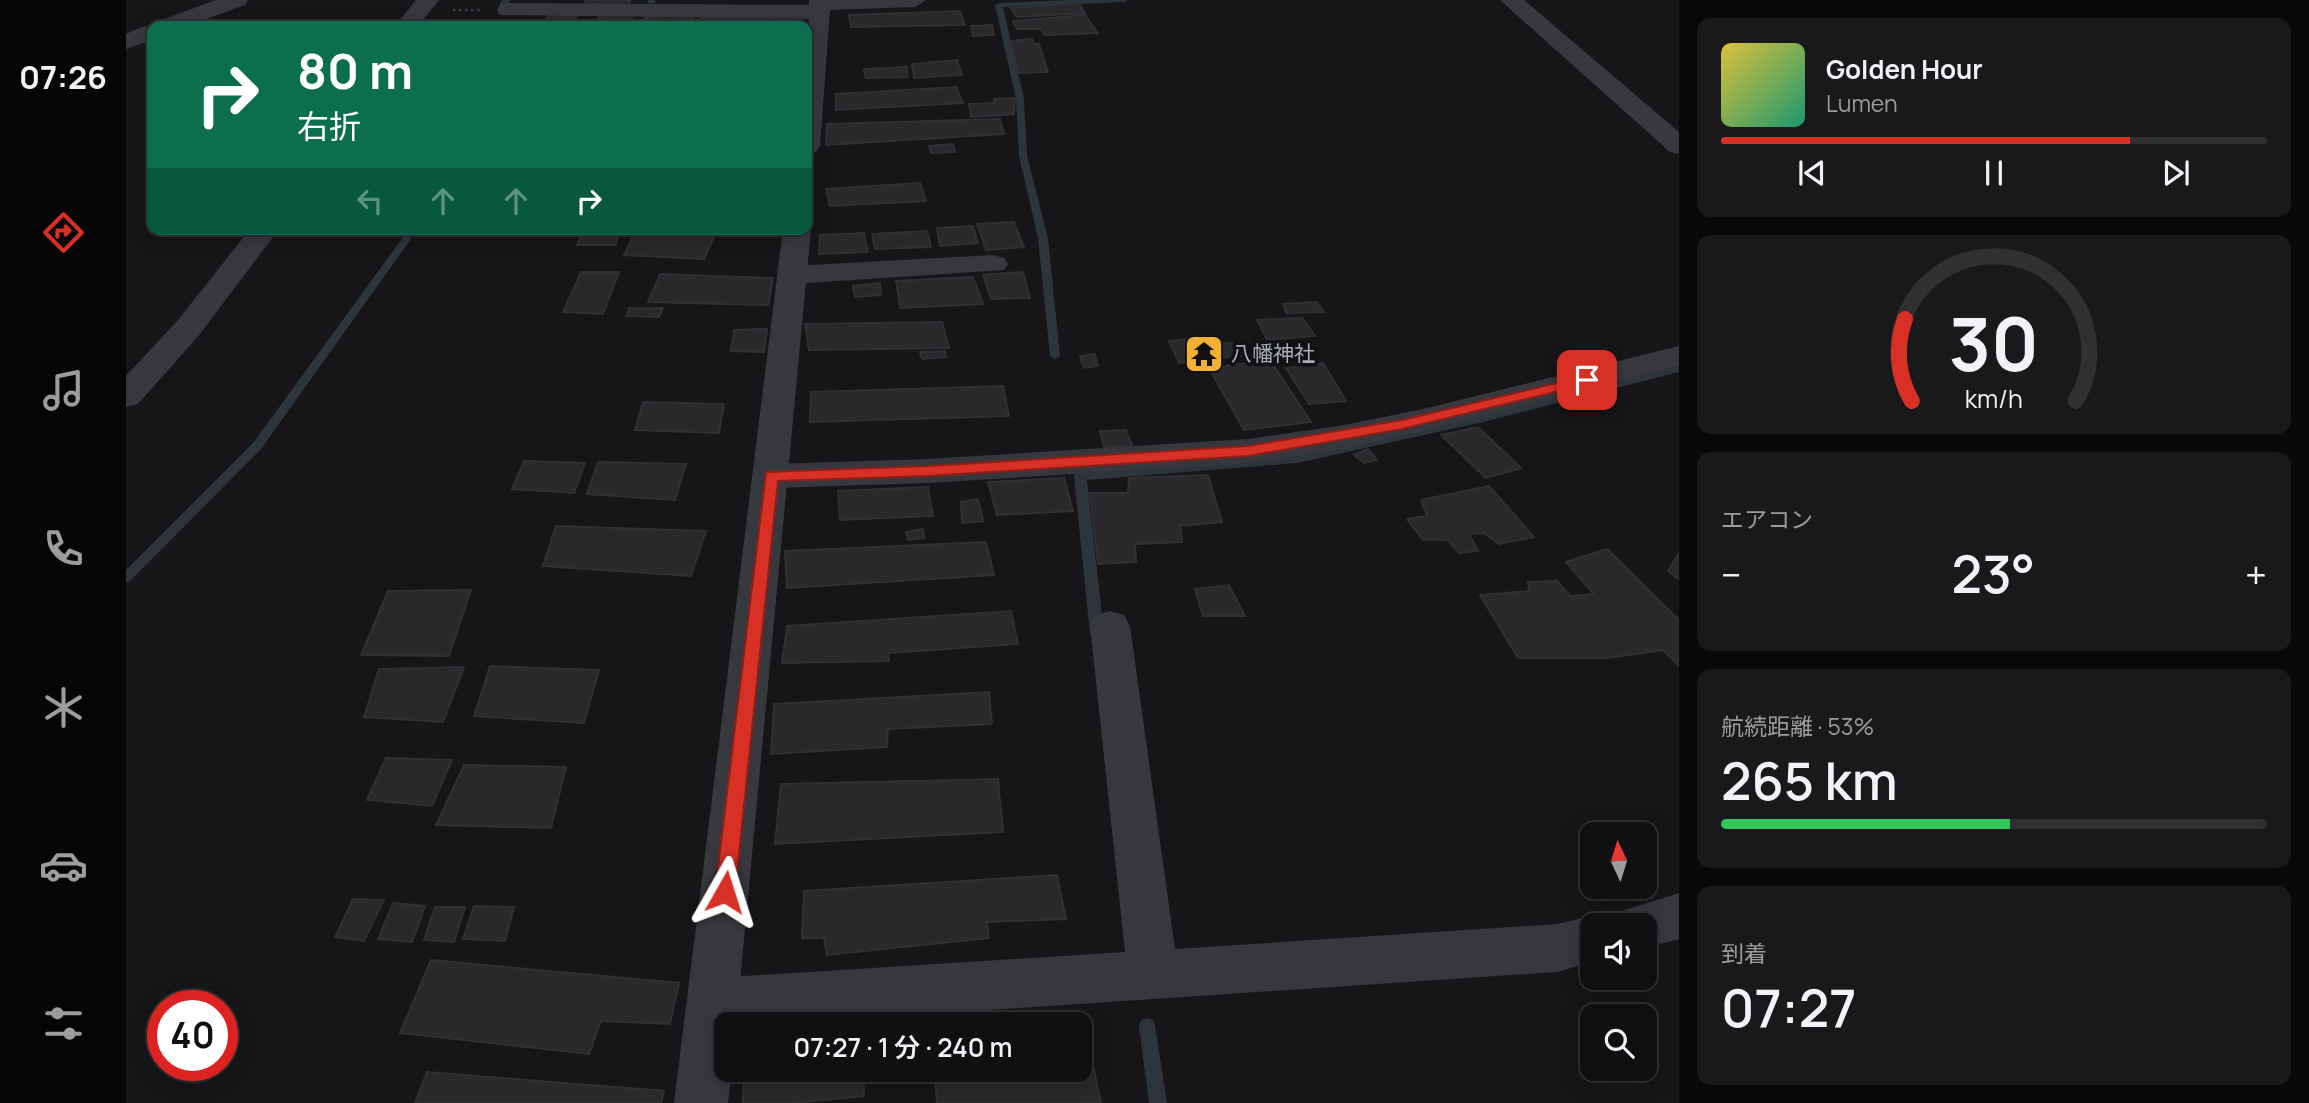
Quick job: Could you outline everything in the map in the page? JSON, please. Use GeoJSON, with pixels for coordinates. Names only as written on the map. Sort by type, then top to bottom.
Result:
{"type":"FeatureCollection","features":[{"type":"Feature","properties":{"kind":"street"},"geometry":{"type":"LineString","coordinates":[[180,21],[237,0]]}},
{"type":"Feature","properties":{"kind":"street"},"geometry":{"type":"LineString","coordinates":[[508,10],[819,5],[915,0]]}},
{"type":"Feature","properties":{"kind":"street"},"geometry":{"type":"LineString","coordinates":[[1511,0],[1679,146]]}},
{"type":"Feature","properties":{"kind":"street"},"geometry":{"type":"LineString","coordinates":[[812,87],[819,5]]}},
{"type":"Feature","properties":{"kind":"street"},"geometry":{"type":"LineString","coordinates":[[126,41],[147,34]]}},
{"type":"Feature","properties":{"kind":"street"},"geometry":{"type":"LineString","coordinates":[[126,396],[189,327],[260,235]]}},
{"type":"Feature","properties":{"kind":"street"},"geometry":{"type":"LineString","coordinates":[[701,1103],[771,476],[777,390],[796,235]]}},
{"type":"Feature","properties":{"kind":"street"},"geometry":{"type":"LineString","coordinates":[[792,275],[993,264]]}},
{"type":"Feature","properties":{"kind":"street"},"geometry":{"type":"LineString","coordinates":[[771,476],[928,471],[1248,451],[1339,438],[1411,423],[1679,356]]}},
{"type":"Feature","properties":{"kind":"street"},"geometry":{"type":"LineString","coordinates":[[1110,626],[1153,975]]}},
{"type":"Feature","properties":{"kind":"street"},"geometry":{"type":"LineString","coordinates":[[1657,922],[1679,916]]}},
{"type":"Feature","properties":{"kind":"street"},"geometry":{"type":"LineString","coordinates":[[713,1003],[1557,948],[1580,942]]}},
{"type":"Feature","properties":{"kind":"path"},"geometry":{"type":"LineString","coordinates":[[418,12],[508,10]]}},
{"type":"Feature","properties":{"kind":"building"},"geometry":{"type":"Polygon","coordinates":[[[586,0],[631,0],[627,6],[584,6],[586,0]]]}},
{"type":"Feature","properties":{"kind":"building"},"geometry":{"type":"Polygon","coordinates":[[[1079,4],[1085,13],[1017,17],[1011,8],[1079,4]]]}},
{"type":"Feature","properties":{"kind":"building"},"geometry":{"type":"Polygon","coordinates":[[[960,11],[965,25],[851,27],[849,15],[960,11]]]}},
{"type":"Feature","properties":{"kind":"building"},"geometry":{"type":"Polygon","coordinates":[[[549,15],[577,15],[574,21],[545,21],[549,15]]]}},
{"type":"Feature","properties":{"kind":"building"},"geometry":{"type":"Polygon","coordinates":[[[599,15],[633,15],[630,21],[597,21],[599,15]]]}},
{"type":"Feature","properties":{"kind":"building"},"geometry":{"type":"Polygon","coordinates":[[[654,15],[694,15],[692,21],[652,21],[654,15]]]}},
{"type":"Feature","properties":{"kind":"building"},"geometry":{"type":"Polygon","coordinates":[[[1085,15],[1098,33],[1045,35],[1041,29],[1017,29],[1013,21],[1085,15]]]}},
{"type":"Feature","properties":{"kind":"building"},"geometry":{"type":"Polygon","coordinates":[[[777,16],[776,21],[700,21],[701,17],[777,16]]]}},
{"type":"Feature","properties":{"kind":"building"},"geometry":{"type":"Polygon","coordinates":[[[992,25],[994,35],[973,36],[971,26],[992,25]]]}},
{"type":"Feature","properties":{"kind":"building"},"geometry":{"type":"Polygon","coordinates":[[[1032,39],[1034,44],[1039,44],[1048,72],[1017,73],[1011,41],[1032,39]]]}},
{"type":"Feature","properties":{"kind":"building"},"geometry":{"type":"Polygon","coordinates":[[[957,60],[962,75],[914,78],[912,64],[957,60]]]}},
{"type":"Feature","properties":{"kind":"building"},"geometry":{"type":"Polygon","coordinates":[[[907,67],[907,77],[866,78],[864,69],[907,67]]]}},
{"type":"Feature","properties":{"kind":"building"},"geometry":{"type":"Polygon","coordinates":[[[956,87],[963,103],[836,110],[836,94],[956,87]]]}},
{"type":"Feature","properties":{"kind":"building"},"geometry":{"type":"Polygon","coordinates":[[[1015,98],[1014,114],[971,117],[969,104],[995,103],[994,99],[1015,98]]]}},
{"type":"Feature","properties":{"kind":"building"},"geometry":{"type":"Polygon","coordinates":[[[1000,119],[1004,134],[826,145],[827,124],[1000,119]]]}},
{"type":"Feature","properties":{"kind":"building"},"geometry":{"type":"Polygon","coordinates":[[[953,144],[955,152],[931,153],[929,146],[953,144]]]}},
{"type":"Feature","properties":{"kind":"building"},"geometry":{"type":"Polygon","coordinates":[[[920,183],[926,201],[830,206],[826,189],[920,183]]]}},
{"type":"Feature","properties":{"kind":"building"},"geometry":{"type":"Polygon","coordinates":[[[1014,222],[1024,247],[986,250],[977,224],[1014,222]]]}},
{"type":"Feature","properties":{"kind":"building"},"geometry":{"type":"Polygon","coordinates":[[[973,226],[978,243],[940,246],[937,228],[973,226]]]}},
{"type":"Feature","properties":{"kind":"building"},"geometry":{"type":"Polygon","coordinates":[[[927,231],[931,247],[875,249],[872,234],[927,231]]]}},
{"type":"Feature","properties":{"kind":"building"},"geometry":{"type":"Polygon","coordinates":[[[864,233],[868,252],[819,254],[820,235],[864,233]]]}},
{"type":"Feature","properties":{"kind":"building"},"geometry":{"type":"Polygon","coordinates":[[[582,235],[618,235],[616,245],[577,245],[582,235]]]}},
{"type":"Feature","properties":{"kind":"building"},"geometry":{"type":"Polygon","coordinates":[[[634,235],[715,235],[704,259],[624,255],[634,235]]]}},
{"type":"Feature","properties":{"kind":"building"},"geometry":{"type":"Polygon","coordinates":[[[581,272],[619,272],[603,314],[563,312],[581,272]]]}},
{"type":"Feature","properties":{"kind":"building"},"geometry":{"type":"Polygon","coordinates":[[[1023,272],[1030,298],[991,299],[983,275],[1023,272]]]}},
{"type":"Feature","properties":{"kind":"building"},"geometry":{"type":"Polygon","coordinates":[[[660,274],[773,278],[768,305],[648,302],[660,274]]]}},
{"type":"Feature","properties":{"kind":"building"},"geometry":{"type":"Polygon","coordinates":[[[973,277],[983,304],[900,308],[896,281],[973,277]]]}},
{"type":"Feature","properties":{"kind":"building"},"geometry":{"type":"Polygon","coordinates":[[[880,283],[881,295],[855,297],[853,286],[880,283]]]}},
{"type":"Feature","properties":{"kind":"building"},"geometry":{"type":"Polygon","coordinates":[[[1317,302],[1324,312],[1286,313],[1283,304],[1317,302]]]}},
{"type":"Feature","properties":{"kind":"building"},"geometry":{"type":"Polygon","coordinates":[[[629,308],[663,308],[659,317],[626,316],[629,308]]]}},
{"type":"Feature","properties":{"kind":"building"},"geometry":{"type":"Polygon","coordinates":[[[1302,318],[1315,336],[1267,340],[1257,320],[1302,318]]]}},
{"type":"Feature","properties":{"kind":"building"},"geometry":{"type":"Polygon","coordinates":[[[942,322],[949,348],[809,350],[805,324],[942,322]]]}},
{"type":"Feature","properties":{"kind":"building"},"geometry":{"type":"Polygon","coordinates":[[[767,329],[764,352],[731,351],[734,330],[767,329]]]}},
{"type":"Feature","properties":{"kind":"building"},"geometry":{"type":"Polygon","coordinates":[[[1202,337],[1204,344],[1236,343],[1245,355],[1179,363],[1169,341],[1202,337]]]}},
{"type":"Feature","properties":{"kind":"building"},"geometry":{"type":"Polygon","coordinates":[[[945,351],[946,357],[922,359],[920,352],[945,351]]]}},
{"type":"Feature","properties":{"kind":"building"},"geometry":{"type":"Polygon","coordinates":[[[1095,354],[1098,366],[1084,368],[1080,356],[1095,354]]]}},
{"type":"Feature","properties":{"kind":"building"},"geometry":{"type":"Polygon","coordinates":[[[1270,360],[1311,422],[1244,430],[1209,368],[1270,360]]]}},
{"type":"Feature","properties":{"kind":"building"},"geometry":{"type":"Polygon","coordinates":[[[1323,363],[1346,401],[1309,404],[1286,368],[1323,363]]]}},
{"type":"Feature","properties":{"kind":"building"},"geometry":{"type":"Polygon","coordinates":[[[1003,386],[1009,416],[810,422],[811,392],[1003,386]]]}},
{"type":"Feature","properties":{"kind":"building"},"geometry":{"type":"Polygon","coordinates":[[[643,402],[724,404],[719,433],[635,430],[643,402]]]}},
{"type":"Feature","properties":{"kind":"building"},"geometry":{"type":"Polygon","coordinates":[[[1478,427],[1521,468],[1486,478],[1441,435],[1478,427]]]}},
{"type":"Feature","properties":{"kind":"building"},"geometry":{"type":"Polygon","coordinates":[[[1126,430],[1132,445],[1104,448],[1100,431],[1126,430]]]}},
{"type":"Feature","properties":{"kind":"building"},"geometry":{"type":"Polygon","coordinates":[[[1368,449],[1377,460],[1364,463],[1354,455],[1368,449]]]}},
{"type":"Feature","properties":{"kind":"building"},"geometry":{"type":"Polygon","coordinates":[[[524,461],[585,463],[574,493],[512,489],[524,461]]]}},
{"type":"Feature","properties":{"kind":"building"},"geometry":{"type":"Polygon","coordinates":[[[598,462],[686,464],[675,500],[587,494],[598,462]]]}},
{"type":"Feature","properties":{"kind":"building"},"geometry":{"type":"Polygon","coordinates":[[[1208,475],[1222,522],[1180,526],[1182,542],[1135,544],[1136,562],[1098,564],[1090,493],[1128,493],[1129,478],[1208,475]]]}},
{"type":"Feature","properties":{"kind":"building"},"geometry":{"type":"Polygon","coordinates":[[[1064,478],[1073,511],[997,515],[988,482],[1064,478]]]}},
{"type":"Feature","properties":{"kind":"building"},"geometry":{"type":"Polygon","coordinates":[[[1489,486],[1534,537],[1499,544],[1484,533],[1469,534],[1478,551],[1459,553],[1448,540],[1423,540],[1407,519],[1427,516],[1421,500],[1489,486]]]}},
{"type":"Feature","properties":{"kind":"building"},"geometry":{"type":"Polygon","coordinates":[[[928,487],[933,516],[840,520],[838,491],[928,487]]]}},
{"type":"Feature","properties":{"kind":"building"},"geometry":{"type":"Polygon","coordinates":[[[978,499],[983,521],[962,523],[961,502],[978,499]]]}},
{"type":"Feature","properties":{"kind":"building"},"geometry":{"type":"Polygon","coordinates":[[[556,526],[706,531],[691,576],[543,566],[556,526]]]}},
{"type":"Feature","properties":{"kind":"building"},"geometry":{"type":"Polygon","coordinates":[[[923,529],[924,538],[908,540],[906,532],[923,529]]]}},
{"type":"Feature","properties":{"kind":"building"},"geometry":{"type":"Polygon","coordinates":[[[986,542],[994,575],[787,588],[785,551],[986,542]]]}},
{"type":"Feature","properties":{"kind":"building"},"geometry":{"type":"Polygon","coordinates":[[[1607,549],[1679,620],[1679,666],[1663,650],[1607,658],[1518,658],[1480,595],[1529,591],[1528,582],[1557,581],[1570,596],[1594,594],[1566,562],[1607,549]]]}},
{"type":"Feature","properties":{"kind":"building"},"geometry":{"type":"Polygon","coordinates":[[[1679,553],[1679,580],[1668,571],[1679,553]]]}},
{"type":"Feature","properties":{"kind":"building"},"geometry":{"type":"Polygon","coordinates":[[[1229,585],[1245,616],[1203,616],[1195,589],[1229,585]]]}},
{"type":"Feature","properties":{"kind":"building"},"geometry":{"type":"Polygon","coordinates":[[[471,590],[449,656],[361,655],[388,591],[471,590]]]}},
{"type":"Feature","properties":{"kind":"building"},"geometry":{"type":"Polygon","coordinates":[[[1011,611],[1018,644],[888,653],[889,661],[782,663],[787,626],[1011,611]]]}},
{"type":"Feature","properties":{"kind":"building"},"geometry":{"type":"Polygon","coordinates":[[[490,666],[599,670],[584,723],[474,716],[490,666]]]}},
{"type":"Feature","properties":{"kind":"building"},"geometry":{"type":"Polygon","coordinates":[[[464,667],[443,722],[364,717],[379,669],[464,667]]]}},
{"type":"Feature","properties":{"kind":"building"},"geometry":{"type":"Polygon","coordinates":[[[989,692],[992,724],[888,729],[887,747],[771,754],[774,704],[989,692]]]}},
{"type":"Feature","properties":{"kind":"building"},"geometry":{"type":"Polygon","coordinates":[[[386,758],[452,760],[432,806],[367,800],[386,758]]]}},
{"type":"Feature","properties":{"kind":"building"},"geometry":{"type":"Polygon","coordinates":[[[464,765],[566,767],[551,828],[436,825],[464,765]]]}},
{"type":"Feature","properties":{"kind":"building"},"geometry":{"type":"Polygon","coordinates":[[[998,779],[1003,832],[775,844],[781,784],[998,779]]]}},
{"type":"Feature","properties":{"kind":"building"},"geometry":{"type":"Polygon","coordinates":[[[1057,875],[1066,919],[987,922],[989,938],[827,955],[824,938],[802,938],[804,891],[1057,875]]]}},
{"type":"Feature","properties":{"kind":"building"},"geometry":{"type":"Polygon","coordinates":[[[353,899],[384,900],[364,941],[335,937],[353,899]]]}},
{"type":"Feature","properties":{"kind":"building"},"geometry":{"type":"Polygon","coordinates":[[[393,903],[425,906],[412,942],[378,939],[393,903]]]}},
{"type":"Feature","properties":{"kind":"building"},"geometry":{"type":"Polygon","coordinates":[[[474,906],[514,907],[505,941],[463,939],[474,906]]]}},
{"type":"Feature","properties":{"kind":"building"},"geometry":{"type":"Polygon","coordinates":[[[435,907],[465,907],[454,942],[424,940],[435,907]]]}},
{"type":"Feature","properties":{"kind":"building"},"geometry":{"type":"Polygon","coordinates":[[[431,960],[679,983],[670,1024],[601,1021],[589,1054],[400,1033],[431,960]]]}},
{"type":"Feature","properties":{"kind":"building"},"geometry":{"type":"Polygon","coordinates":[[[1092,1061],[1101,1103],[937,1103],[935,1082],[1092,1082],[1092,1061]]]}},
{"type":"Feature","properties":{"kind":"building"},"geometry":{"type":"Polygon","coordinates":[[[427,1072],[664,1091],[661,1103],[415,1103],[427,1072]]]}},
{"type":"Feature","properties":{"kind":"building"},"geometry":{"type":"Polygon","coordinates":[[[744,1082],[863,1082],[864,1096],[794,1103],[743,1103],[744,1082]]]}},
{"type":"Feature","properties":{"kind":"waterway"},"geometry":{"type":"LineString","coordinates":[[503,7],[506,0]]}},
{"type":"Feature","properties":{"kind":"waterway"},"geometry":{"type":"LineString","coordinates":[[1055,356],[1043,238],[1023,156],[1020,99],[999,5],[1124,0]]}},
{"type":"Feature","properties":{"kind":"waterway"},"geometry":{"type":"LineString","coordinates":[[647,21],[648,16]]}},
{"type":"Feature","properties":{"kind":"waterway"},"geometry":{"type":"LineString","coordinates":[[126,578],[257,446],[410,235]]}},
{"type":"Feature","properties":{"kind":"waterway"},"geometry":{"type":"LineString","coordinates":[[1080,477],[1297,459],[1483,418],[1679,369]]}},
{"type":"Feature","properties":{"kind":"waterway"},"geometry":{"type":"LineString","coordinates":[[1080,477],[1097,633]]}},
{"type":"Feature","properties":{"kind":"waterway"},"geometry":{"type":"LineString","coordinates":[[1147,1026],[1158,1103]]}},
{"type":"Feature","properties":{"kind":"place","name":"八幡神社"},"geometry":{"type":"Point","coordinates":[1204,354]}},
{"type":"Feature","properties":{"kind":"route"},"geometry":{"type":"LineString","coordinates":[[725,892],[771,476],[928,471],[1248,451],[1339,438],[1402,425],[1587,380]]}}]}
